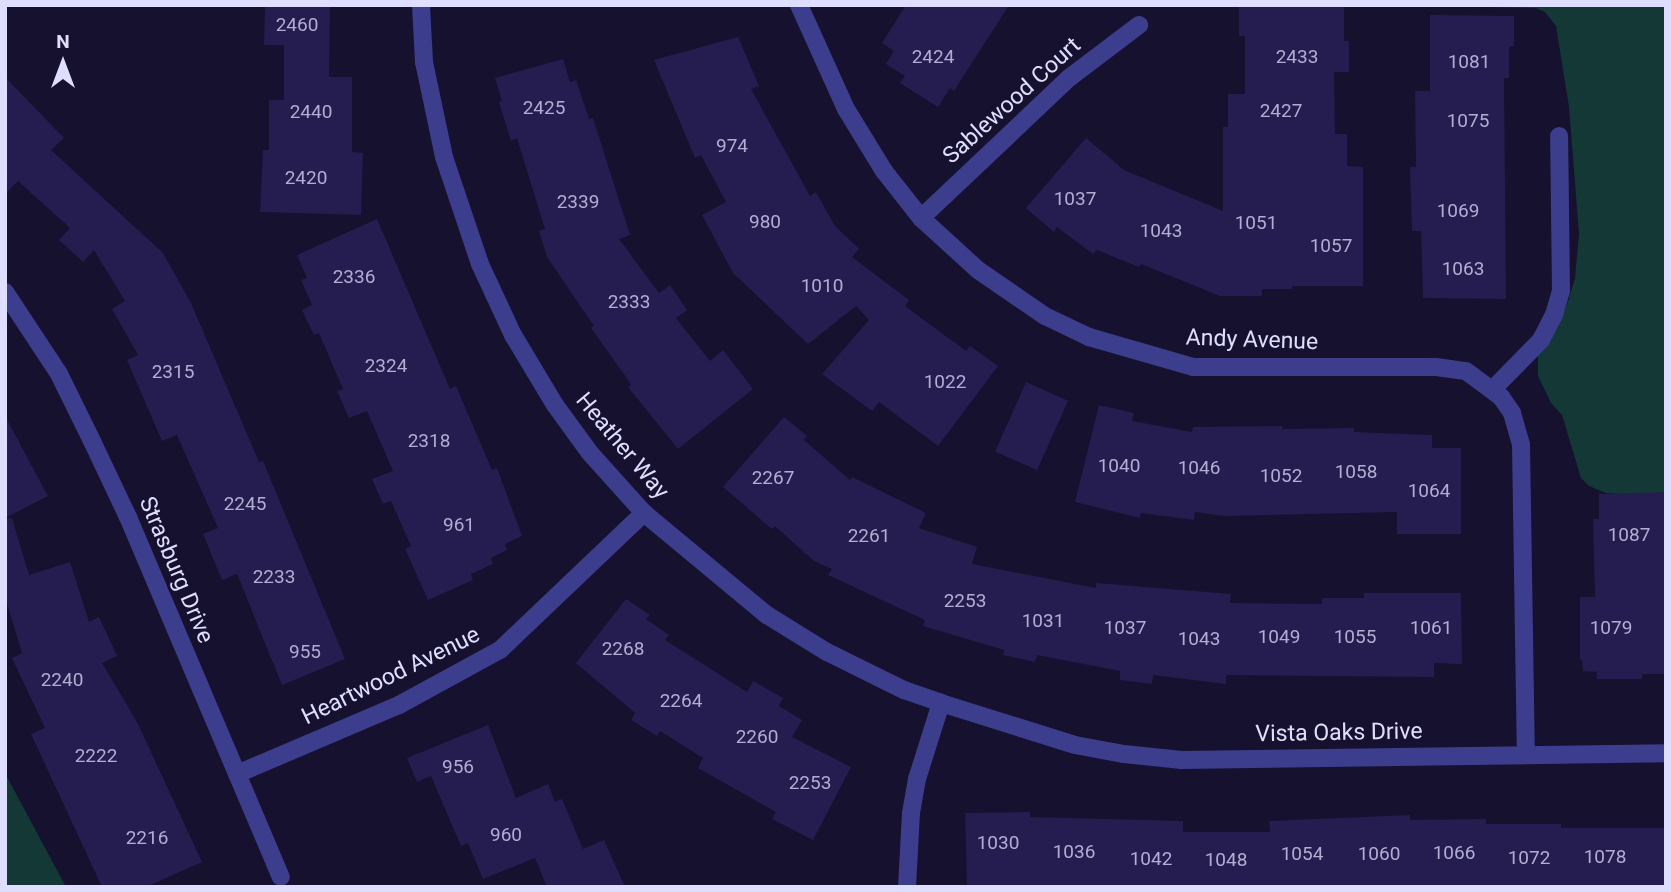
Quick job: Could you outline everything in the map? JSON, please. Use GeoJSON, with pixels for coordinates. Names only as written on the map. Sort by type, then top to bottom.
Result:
{"type":"FeatureCollection","features":[{"type":"Feature","properties":{"kind":"street","name":"Heather Way"},"geometry":{"type":"LineString","coordinates":[[421,5],[424,62],[443,157],[480,264],[513,335],[555,405],[590,453],[644,513],[767,615],[827,652],[904,690],[1017,728]]}},
{"type":"Feature","properties":{"kind":"street","name":"Andy Avenue"},"geometry":{"type":"LineString","coordinates":[[799,5],[846,109],[884,171],[921,218],[978,270],[1045,316],[1089,337],[1193,367],[1436,367],[1466,371],[1493,389],[1512,413],[1521,445],[1525,754]]}},
{"type":"Feature","properties":{"kind":"street","name":"Sablewood Court"},"geometry":{"type":"LineString","coordinates":[[921,218],[1069,78],[1139,25]]}},
{"type":"Feature","properties":{"kind":"street"},"geometry":{"type":"LineString","coordinates":[[1493,389],[1541,340],[1554,315],[1561,291],[1559,136]]}},
{"type":"Feature","properties":{"kind":"street","name":"Strasburg Drive"},"geometry":{"type":"LineString","coordinates":[[5,292],[59,374],[92,441],[281,877]]}},
{"type":"Feature","properties":{"kind":"street","name":"Heartwood Avenue"},"geometry":{"type":"LineString","coordinates":[[237,774],[399,705],[500,650],[644,513]]}},
{"type":"Feature","properties":{"kind":"street"},"geometry":{"type":"LineString","coordinates":[[907,887],[911,813],[917,779],[941,704]]}},
{"type":"Feature","properties":{"kind":"street","name":"Vista Oaks Drive"},"geometry":{"type":"LineString","coordinates":[[1017,728],[1124,754],[1182,760],[1666,753]]}},
{"type":"Feature","properties":{"kind":"green space"},"geometry":{"type":"Polygon","coordinates":[[[1386,5],[1666,5],[1666,497],[1606,493],[1589,486],[1581,478],[1562,415],[1551,403],[1538,376],[1538,353],[1562,317],[1575,278],[1579,234],[1569,107],[1556,26],[1545,12],[1536,8],[1386,5]]]}},
{"type":"Feature","properties":{"kind":"green space"},"geometry":{"type":"Polygon","coordinates":[[[5,773],[66,887],[5,887],[5,773]]]}},
{"type":"Feature","properties":{"kind":"building"},"geometry":{"type":"Polygon","coordinates":[[[265,5],[330,5],[329,77],[352,77],[352,152],[363,153],[361,215],[260,212],[263,150],[269,150],[269,100],[284,100],[284,45],[264,45],[265,5]]]}},
{"type":"Feature","properties":{"kind":"building"},"geometry":{"type":"Polygon","coordinates":[[[906,5],[1009,5],[954,91],[950,88],[938,107],[900,83],[905,76],[886,64],[894,51],[882,43],[906,5]]]}},
{"type":"Feature","properties":{"kind":"building"},"geometry":{"type":"Polygon","coordinates":[[[1239,5],[1344,5],[1344,41],[1349,41],[1349,72],[1334,72],[1335,134],[1347,134],[1347,166],[1363,167],[1363,286],[1292,286],[1292,289],[1262,289],[1262,296],[1220,296],[1141,264],[1139,267],[1097,250],[1093,254],[1057,227],[1054,232],[1026,208],[1086,138],[1124,170],[1223,211],[1223,127],[1228,127],[1228,94],[1245,94],[1245,36],[1239,36],[1239,5]]]}},
{"type":"Feature","properties":{"kind":"building"},"geometry":{"type":"Polygon","coordinates":[[[1430,15],[1514,16],[1514,46],[1509,47],[1509,78],[1504,78],[1506,299],[1423,298],[1421,231],[1412,231],[1410,167],[1416,167],[1415,91],[1430,91],[1430,15]]]}},
{"type":"Feature","properties":{"kind":"building"},"geometry":{"type":"Polygon","coordinates":[[[738,37],[759,86],[751,89],[810,196],[816,192],[835,226],[859,249],[852,257],[909,300],[905,306],[966,351],[970,346],[998,366],[938,446],[879,402],[872,411],[822,374],[869,320],[856,306],[808,344],[733,273],[702,215],[726,202],[701,155],[695,158],[654,60],[738,37]]]}},
{"type":"Feature","properties":{"kind":"building"},"geometry":{"type":"Polygon","coordinates":[[[563,59],[570,82],[576,80],[589,119],[593,118],[630,235],[619,239],[659,293],[670,285],[687,310],[676,318],[710,361],[723,350],[753,389],[678,449],[628,387],[631,384],[591,328],[594,326],[547,257],[539,231],[545,229],[517,138],[511,141],[499,102],[502,101],[495,78],[563,59]]]}},
{"type":"Feature","properties":{"kind":"building"},"geometry":{"type":"Polygon","coordinates":[[[5,77],[64,138],[51,150],[163,253],[191,303],[259,462],[263,461],[345,659],[282,685],[237,574],[222,580],[203,534],[218,528],[177,435],[162,441],[127,360],[138,355],[112,309],[125,301],[94,250],[83,262],[59,240],[70,228],[18,181],[5,194],[5,77]]]}},
{"type":"Feature","properties":{"kind":"building"},"geometry":{"type":"Polygon","coordinates":[[[377,219],[450,389],[456,386],[492,470],[497,468],[522,536],[505,544],[507,550],[491,558],[493,564],[471,574],[473,580],[428,600],[405,549],[411,546],[391,501],[383,504],[372,479],[393,471],[367,411],[349,418],[337,391],[343,389],[319,333],[314,335],[302,310],[312,305],[301,280],[307,278],[297,255],[377,219]]]}},
{"type":"Feature","properties":{"kind":"building"},"geometry":{"type":"Polygon","coordinates":[[[1026,382],[1068,401],[1037,470],[995,451],[1026,382]]]}},
{"type":"Feature","properties":{"kind":"building"},"geometry":{"type":"Polygon","coordinates":[[[1099,405],[1134,413],[1132,421],[1192,432],[1193,427],[1282,426],[1282,429],[1354,428],[1354,432],[1432,435],[1432,448],[1461,448],[1461,534],[1397,534],[1397,512],[1225,516],[1195,512],[1194,520],[1141,513],[1140,518],[1075,502],[1099,405]]]}},
{"type":"Feature","properties":{"kind":"building"},"geometry":{"type":"Polygon","coordinates":[[[5,416],[48,496],[5,518],[5,416]]]}},
{"type":"Feature","properties":{"kind":"building"},"geometry":{"type":"Polygon","coordinates":[[[784,417],[807,436],[804,440],[850,480],[852,477],[926,513],[919,528],[977,547],[972,564],[1096,588],[1096,583],[1231,594],[1230,603],[1322,604],[1322,598],[1364,598],[1364,593],[1461,593],[1462,664],[1434,663],[1434,677],[1226,675],[1226,684],[1153,675],[1152,684],[1120,680],[1120,671],[1037,655],[1035,662],[1003,655],[1004,650],[923,626],[925,620],[828,575],[832,569],[814,561],[775,526],[772,529],[723,487],[784,417]]]}},
{"type":"Feature","properties":{"kind":"building"},"geometry":{"type":"Polygon","coordinates":[[[1666,492],[1666,674],[1642,674],[1642,679],[1597,679],[1597,672],[1583,671],[1580,660],[1580,597],[1595,597],[1593,519],[1599,519],[1599,494],[1666,492]]]}},
{"type":"Feature","properties":{"kind":"building"},"geometry":{"type":"Polygon","coordinates":[[[12,518],[29,575],[70,562],[89,622],[99,617],[117,656],[102,663],[137,722],[202,862],[146,887],[102,887],[31,734],[45,728],[12,658],[22,653],[5,597],[5,519],[12,518]]]}},
{"type":"Feature","properties":{"kind":"building"},"geometry":{"type":"Polygon","coordinates":[[[626,599],[650,615],[646,619],[669,635],[665,640],[747,692],[753,681],[783,698],[779,706],[802,720],[792,737],[851,767],[813,840],[772,819],[776,812],[698,768],[703,758],[660,731],[657,736],[631,720],[635,713],[576,663],[626,599]]]}},
{"type":"Feature","properties":{"kind":"building"},"geometry":{"type":"Polygon","coordinates":[[[488,725],[516,798],[548,784],[555,802],[562,799],[583,849],[604,840],[625,887],[547,887],[535,858],[483,879],[468,843],[461,846],[431,776],[417,782],[407,758],[488,725]]]}},
{"type":"Feature","properties":{"kind":"building"},"geometry":{"type":"Polygon","coordinates":[[[1030,812],[1030,817],[1183,821],[1183,832],[1270,832],[1269,821],[1410,815],[1410,820],[1486,819],[1486,824],[1561,824],[1561,828],[1666,828],[1666,887],[967,887],[965,813],[1030,812]]]}}]}
